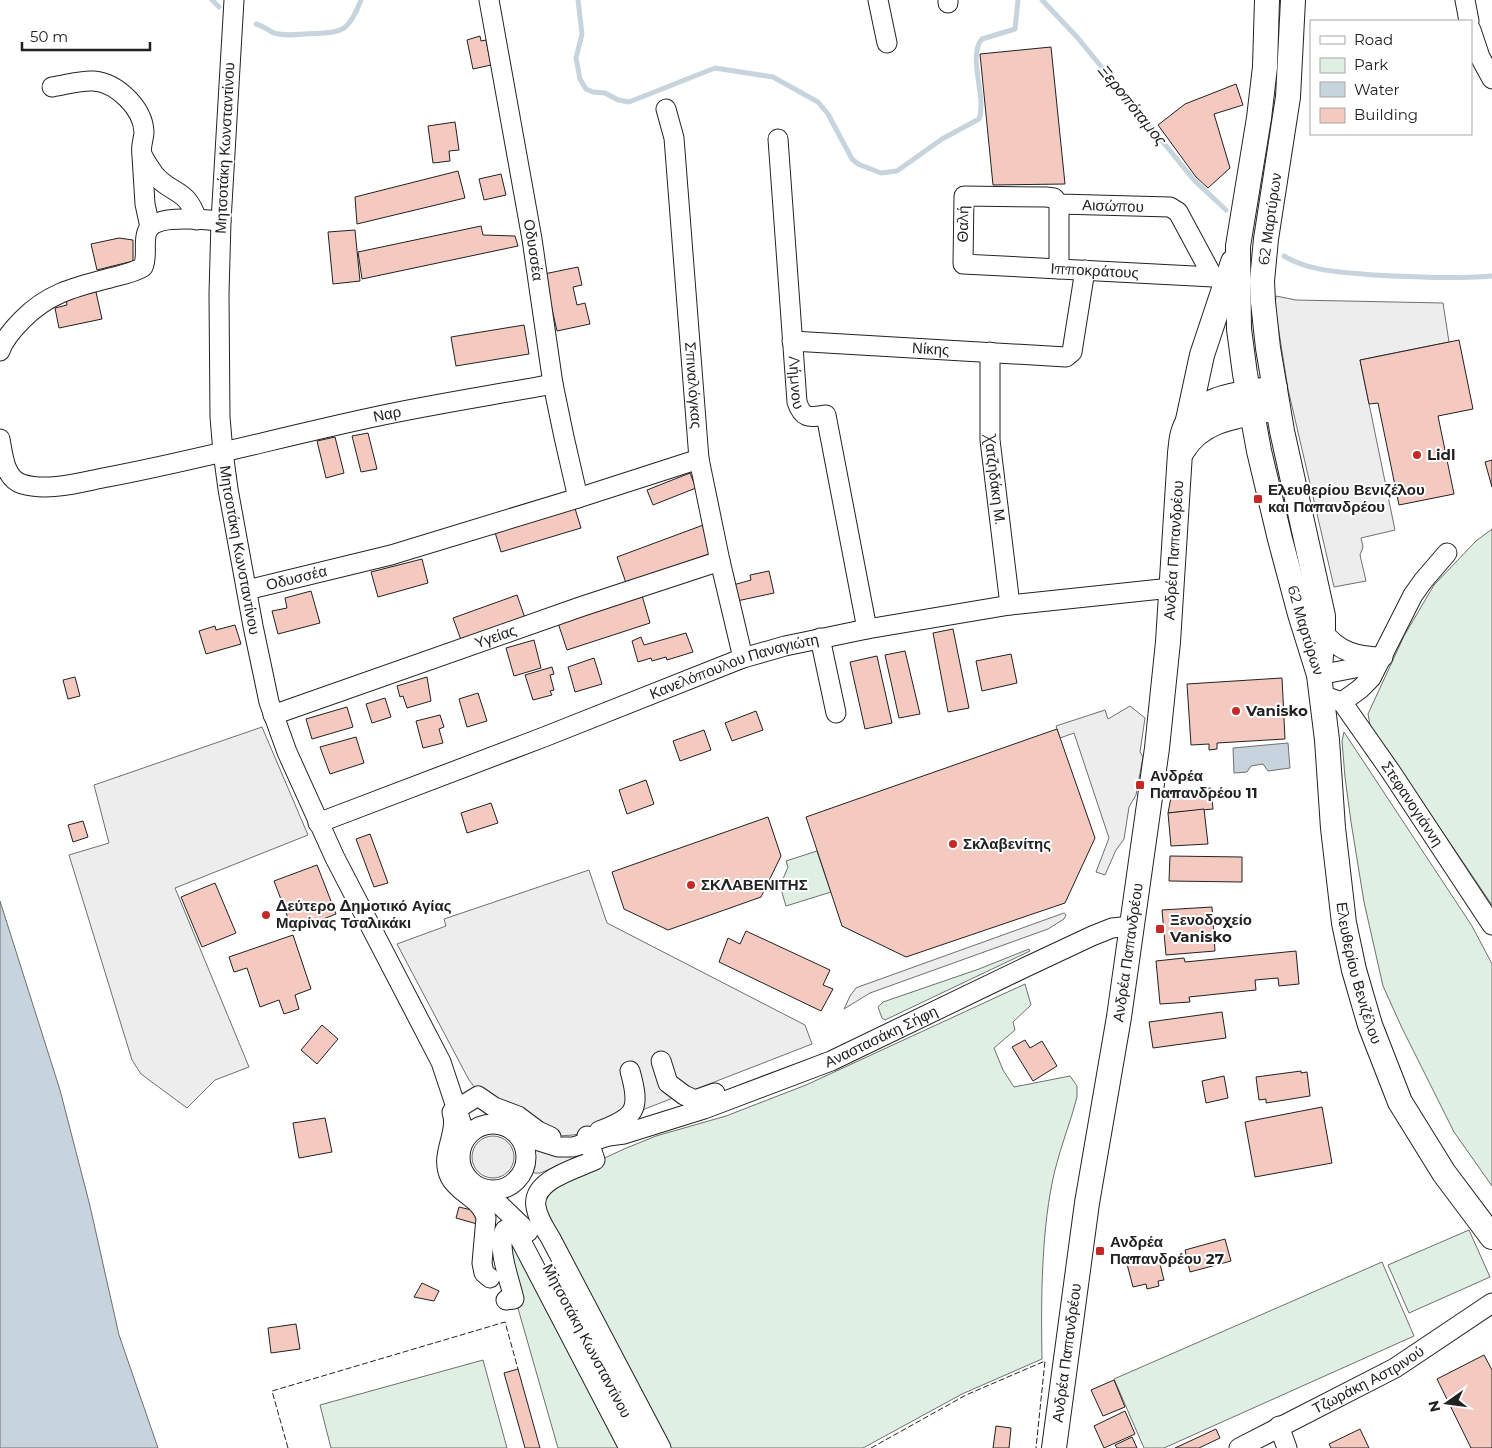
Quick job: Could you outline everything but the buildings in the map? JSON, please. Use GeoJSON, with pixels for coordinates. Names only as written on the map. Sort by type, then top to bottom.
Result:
{"type":"FeatureCollection","features":[{"type":"Feature","properties":{"kind":"main road","name":"62 Μαρτύρων"},"geometry":{"type":"LineString","coordinates":[[1267,0],[1265,67],[1259,118],[1238,246],[1239,329],[1259,451],[1280,539],[1300,614],[1327,691]]}},
{"type":"Feature","properties":{"kind":"main road","name":"62 Μαρτύρων"},"geometry":{"type":"LineString","coordinates":[[1293,0],[1288,97],[1263,266],[1264,322],[1276,398],[1320,599],[1327,691]]}},
{"type":"Feature","properties":{"kind":"main road","name":"Ανδρέα Παπανδρέου"},"geometry":{"type":"LineString","coordinates":[[1054,1448],[1087,1203],[1119,1017],[1160,720],[1168,642],[1183,432],[1193,427],[1202,355],[1220,278],[1238,246]]}},
{"type":"Feature","properties":{"kind":"main road"},"geometry":{"type":"LineString","coordinates":[[1259,451],[1238,434],[1228,430],[1193,427],[1198,410],[1213,402],[1250,403],[1276,398]]}},
{"type":"Feature","properties":{"kind":"main road","name":"Ελευθερίου Βενιζέλου"},"geometry":{"type":"LineString","coordinates":[[1327,691],[1341,902],[1348,942],[1362,998],[1400,1102],[1444,1173],[1492,1237]]}},
{"type":"Feature","properties":{"kind":"street","name":"Μητσοτάκη Κωνσταντίνου"},"geometry":{"type":"LineString","coordinates":[[234,0],[221,221],[219,375],[223,452],[246,590],[273,714],[290,759],[318,823],[380,946],[465,1104],[461,1148]]}},
{"type":"Feature","properties":{"kind":"street","name":"Οδυσσέα"},"geometry":{"type":"LineString","coordinates":[[489,0],[531,230],[554,384],[578,498]]}},
{"type":"Feature","properties":{"kind":"street"},"geometry":{"type":"LineString","coordinates":[[878,0],[887,43]]}},
{"type":"Feature","properties":{"kind":"street"},"geometry":{"type":"LineString","coordinates":[[1465,0],[1469,20]]}},
{"type":"Feature","properties":{"kind":"street"},"geometry":{"type":"LineString","coordinates":[[1472,33],[1480,57],[1492,79]]}},
{"type":"Feature","properties":{"kind":"street"},"geometry":{"type":"LineString","coordinates":[[52,87],[93,81],[107,84],[122,93],[136,109],[144,131],[142,154],[145,204],[150,227]]}},
{"type":"Feature","properties":{"kind":"street","name":"Σπιναλόγκας"},"geometry":{"type":"LineString","coordinates":[[666,109],[674,138],[699,459],[720,561],[743,658]]}},
{"type":"Feature","properties":{"kind":"street","name":"Λήμνου"},"geometry":{"type":"LineString","coordinates":[[778,139],[797,402],[801,413],[809,417],[826,416],[867,629]]}},
{"type":"Feature","properties":{"kind":"street"},"geometry":{"type":"LineString","coordinates":[[142,154],[155,175],[190,201],[198,220]]}},
{"type":"Feature","properties":{"kind":"street","name":"Θαλή"},"geometry":{"type":"LineString","coordinates":[[963,264],[964,196],[975,196]]}},
{"type":"Feature","properties":{"kind":"street","name":"Αισώπου"},"geometry":{"type":"LineString","coordinates":[[975,196],[1050,197],[1054,198],[1059,204],[1170,207],[1178,212],[1220,278]]}},
{"type":"Feature","properties":{"kind":"street"},"geometry":{"type":"LineString","coordinates":[[1059,204],[1059,269]]}},
{"type":"Feature","properties":{"kind":"street"},"geometry":{"type":"LineString","coordinates":[[0,351],[9,334],[16,326],[33,309],[50,297],[72,288],[143,267],[145,262],[146,234],[150,227],[164,220],[221,221]]}},
{"type":"Feature","properties":{"kind":"street","name":"Ιπποκράτους"},"geometry":{"type":"LineString","coordinates":[[963,264],[1220,278]]}},
{"type":"Feature","properties":{"kind":"street","name":"Νίκης"},"geometry":{"type":"LineString","coordinates":[[792,341],[1066,358],[1069,356],[1073,346],[1085,270]]}},
{"type":"Feature","properties":{"kind":"street","name":"Χατζηδάκη Μ."},"geometry":{"type":"LineString","coordinates":[[990,352],[990,448],[1010,605]]}},
{"type":"Feature","properties":{"kind":"street","name":"Ναρ"},"geometry":{"type":"LineString","coordinates":[[223,452],[374,417],[554,384]]}},
{"type":"Feature","properties":{"kind":"street"},"geometry":{"type":"LineString","coordinates":[[0,439],[5,464],[12,477],[23,484],[39,487],[62,485],[132,472],[223,452]]}},
{"type":"Feature","properties":{"kind":"street","name":"Οδυσσέα"},"geometry":{"type":"LineString","coordinates":[[246,590],[391,555],[699,459]]}},
{"type":"Feature","properties":{"kind":"street"},"geometry":{"type":"LineString","coordinates":[[1327,691],[1360,689],[1371,678],[1413,595],[1447,553]]}},
{"type":"Feature","properties":{"kind":"street","name":"Υγείας"},"geometry":{"type":"LineString","coordinates":[[273,714],[580,607],[720,561]]}},
{"type":"Feature","properties":{"kind":"street","name":"Κανελόπουλου Παναγιώτη"},"geometry":{"type":"LineString","coordinates":[[318,823],[544,737],[743,658],[820,638],[1010,605],[1171,588]]}},
{"type":"Feature","properties":{"kind":"street"},"geometry":{"type":"LineString","coordinates":[[1323,631],[1337,646],[1352,654],[1382,657]]}},
{"type":"Feature","properties":{"kind":"street"},"geometry":{"type":"LineString","coordinates":[[820,638],[836,713]]}},
{"type":"Feature","properties":{"kind":"street"},"geometry":{"type":"LineString","coordinates":[[1327,691],[1360,667],[1382,657]]}},
{"type":"Feature","properties":{"kind":"street","name":"Στεφανογιάννη"},"geometry":{"type":"LineString","coordinates":[[1327,691],[1391,772],[1492,925]]}},
{"type":"Feature","properties":{"kind":"street","name":"Αναστασάκη Σήφη"},"geometry":{"type":"LineString","coordinates":[[590,1144],[613,1135],[624,1134],[704,1109],[817,1067],[1092,936],[1112,928],[1131,926]]}},
{"type":"Feature","properties":{"kind":"street"},"geometry":{"type":"LineString","coordinates":[[661,1061],[670,1086],[689,1098],[696,1100],[829,1049]]}},
{"type":"Feature","properties":{"kind":"street"},"geometry":{"type":"LineString","coordinates":[[477,1186],[495,1191],[520,1180],[590,1144],[629,1115],[636,1100],[630,1071]]}},
{"type":"Feature","properties":{"kind":"street"},"geometry":{"type":"LineString","coordinates":[[490,1278],[484,1273],[482,1263],[486,1215],[478,1203],[454,1183],[446,1162],[447,1148],[453,1130],[452,1112],[478,1096],[494,1107],[518,1116],[538,1131],[553,1138],[574,1139],[590,1144]]}},
{"type":"Feature","properties":{"kind":"street"},"geometry":{"type":"LineString","coordinates":[[465,1104],[484,1111],[501,1125]]}},
{"type":"Feature","properties":{"kind":"street"},"geometry":{"type":"LineString","coordinates":[[590,1144],[558,1147],[518,1134],[508,1127],[489,1124],[475,1129],[466,1137],[461,1148],[460,1159],[462,1170],[468,1180],[502,1207],[536,1243],[661,1448]]}},
{"type":"Feature","properties":{"kind":"street"},"geometry":{"type":"LineString","coordinates":[[518,1134],[523,1142],[527,1156],[520,1180],[536,1243],[629,1448]]}},
{"type":"Feature","properties":{"kind":"street"},"geometry":{"type":"LineString","coordinates":[[536,1243],[537,1194],[542,1186],[551,1180],[595,1160],[590,1144]]}},
{"type":"Feature","properties":{"kind":"street"},"geometry":{"type":"LineString","coordinates":[[506,1300],[514,1299],[502,1250],[502,1238],[505,1230],[509,1228],[514,1230],[536,1243]]}},
{"type":"Feature","properties":{"kind":"street","name":"Μητσοτάκη Κωνσταντίνου"},"geometry":{"type":"LineString","coordinates":[[536,1243],[644,1448]]}},
{"type":"Feature","properties":{"kind":"street","name":"Τζωράκη Αστρινού"},"geometry":{"type":"LineString","coordinates":[[1239,1448],[1395,1368],[1492,1304]]}},
{"type":"Feature","properties":{"kind":"street"},"geometry":{"type":"LineString","coordinates":[[1279,1426],[1287,1448]]}},
{"type":"Feature","properties":{"kind":"green space"},"geometry":{"type":"Polygon","coordinates":[[[1492,529],[1492,905],[1370,725],[1368,714],[1404,636],[1434,585],[1476,541],[1492,529]]]}},
{"type":"Feature","properties":{"kind":"green space"},"geometry":{"type":"Polygon","coordinates":[[[1344,732],[1472,926],[1492,964],[1492,1186],[1454,1132],[1383,986],[1364,902],[1351,822],[1342,741],[1344,732]]]}},
{"type":"Feature","properties":{"kind":"green space"},"geometry":{"type":"Polygon","coordinates":[[[817,851],[831,892],[786,906],[780,886],[788,867],[786,861],[817,851]]]}},
{"type":"Feature","properties":{"kind":"green space"},"geometry":{"type":"Polygon","coordinates":[[[1029,949],[1030,951],[885,1020],[882,1018],[878,1007],[883,1002],[979,969],[1029,949]]]}},
{"type":"Feature","properties":{"kind":"green space"},"geometry":{"type":"Polygon","coordinates":[[[1025,984],[1031,1005],[1013,1022],[1015,1030],[994,1048],[1003,1070],[1014,1087],[1070,1076],[1077,1086],[1077,1097],[1055,1170],[1047,1215],[1042,1289],[1042,1359],[962,1394],[863,1448],[665,1448],[538,1207],[551,1183],[656,1136],[726,1116],[806,1085],[1025,984]]]}},
{"type":"Feature","properties":{"kind":"green space"},"geometry":{"type":"Polygon","coordinates":[[[1469,1230],[1490,1277],[1409,1313],[1388,1265],[1469,1230]]]}},
{"type":"Feature","properties":{"kind":"green space"},"geometry":{"type":"Polygon","coordinates":[[[506,1231],[626,1448],[558,1448],[511,1284],[506,1231]]]}},
{"type":"Feature","properties":{"kind":"green space"},"geometry":{"type":"Polygon","coordinates":[[[1382,1262],[1414,1336],[1164,1448],[1144,1448],[1114,1379],[1382,1262]]]}},
{"type":"Feature","properties":{"kind":"green space"},"geometry":{"type":"Polygon","coordinates":[[[483,1360],[507,1448],[331,1448],[320,1405],[483,1360]]]}},
{"type":"Feature","properties":{"kind":"shaded area"},"geometry":{"type":"Polygon","coordinates":[[[1276,296],[1296,300],[1443,303],[1449,342],[1360,360],[1395,530],[1361,538],[1363,547],[1360,555],[1366,581],[1334,587],[1288,389],[1275,307],[1276,296]]]}},
{"type":"Feature","properties":{"kind":"shaded area"},"geometry":{"type":"Polygon","coordinates":[[[1130,706],[1145,718],[1140,752],[1143,757],[1136,795],[1129,807],[1124,839],[1116,850],[1105,875],[1096,872],[1109,838],[1074,733],[1060,738],[1056,726],[1105,710],[1108,719],[1130,706]]]}},
{"type":"Feature","properties":{"kind":"shaded area"},"geometry":{"type":"Polygon","coordinates":[[[262,727],[308,835],[175,888],[249,1067],[215,1080],[187,1108],[141,1074],[132,1060],[69,855],[109,843],[94,785],[262,727]]]}},
{"type":"Feature","properties":{"kind":"shaded area"},"geometry":{"type":"Polygon","coordinates":[[[589,870],[607,923],[805,1025],[812,1044],[583,1133],[573,1135],[559,1136],[479,1093],[469,1080],[397,944],[446,926],[444,919],[589,870]]]}},
{"type":"Feature","properties":{"kind":"shaded area"},"geometry":{"type":"Polygon","coordinates":[[[1064,913],[1066,915],[1064,919],[1048,929],[870,993],[844,1009],[856,988],[1064,913]]]}},
{"type":"Feature","properties":{"kind":"shaded area"},"geometry":{"type":"Polygon","coordinates":[[[497,1136],[505,1139],[511,1145],[514,1157],[511,1169],[505,1175],[489,1178],[481,1175],[475,1169],[472,1153],[475,1145],[481,1139],[497,1136]]]}},
{"type":"Feature","properties":{"kind":"shaded area"},"geometry":{"type":"Polygon","coordinates":[[[535,1149],[588,1154],[540,1173],[534,1173],[532,1167],[535,1149]]]}},
{"type":"Feature","properties":{"kind":"water"},"geometry":{"type":"Polygon","coordinates":[[[1288,743],[1290,768],[1268,771],[1263,764],[1251,766],[1247,772],[1234,773],[1233,748],[1288,743]]]}},
{"type":"Feature","properties":{"kind":"water"},"geometry":{"type":"Polygon","coordinates":[[[0,901],[60,1090],[90,1206],[119,1335],[158,1448],[0,1448],[0,901]]]}},
{"type":"Feature","properties":{"kind":"waterway","name":"Ξεροπόταμος"},"geometry":{"type":"LineString","coordinates":[[212,0],[219,7]]}},
{"type":"Feature","properties":{"kind":"waterway","name":"Ξεροπόταμος"},"geometry":{"type":"LineString","coordinates":[[256,24],[282,35],[334,32],[346,26],[356,12],[361,0]]}},
{"type":"Feature","properties":{"kind":"waterway","name":"Ξεροπόταμος"},"geometry":{"type":"LineString","coordinates":[[578,0],[582,34],[576,58],[580,79],[586,89],[605,93],[618,100],[629,102],[715,68],[773,77],[818,102],[828,114],[852,159],[858,164],[881,173],[897,171],[942,139],[979,119],[981,100],[976,56],[978,46],[982,39],[1015,29],[1018,0]]}},
{"type":"Feature","properties":{"kind":"waterway","name":"Ξεροπόταμος"},"geometry":{"type":"LineString","coordinates":[[1042,0],[1077,37],[1194,180],[1226,210]]}},
{"type":"Feature","properties":{"kind":"waterway","name":"Ξεροπόταμος"},"geometry":{"type":"LineString","coordinates":[[1284,256],[1316,268],[1350,273],[1432,277],[1492,276]]}},
{"type":"Feature","properties":{"kind":"fence"},"geometry":{"type":"LineString","coordinates":[[288,1448],[272,1391],[505,1322],[518,1369]]}},
{"type":"Feature","properties":{"kind":"fence"},"geometry":{"type":"LineString","coordinates":[[871,1448],[966,1395],[1045,1361],[1036,1448]]}},
{"type":"Feature","properties":{"kind":"place","name":"Lidl"},"geometry":{"type":"Point","coordinates":[1417,455]}},
{"type":"Feature","properties":{"kind":"place","name":"Ελευθερίου Βενιζέλου και Παπανδρέου"},"geometry":{"type":"Point","coordinates":[1258,499]}},
{"type":"Feature","properties":{"kind":"place","name":"Vanisko"},"geometry":{"type":"Point","coordinates":[1236,711]}},
{"type":"Feature","properties":{"kind":"place","name":"Ανδρέα Παπανδρέου 11"},"geometry":{"type":"Point","coordinates":[1140,785]}},
{"type":"Feature","properties":{"kind":"place","name":"Σκλαβενίτης"},"geometry":{"type":"Point","coordinates":[953,844]}},
{"type":"Feature","properties":{"kind":"place","name":"ΣΚΛΑΒΕΝΙΤΗΣ"},"geometry":{"type":"Point","coordinates":[691,885]}},
{"type":"Feature","properties":{"kind":"place","name":"Δεύτερο Δημοτικό Αγίας Μαρίνας Τσαλικάκι"},"geometry":{"type":"Point","coordinates":[266,915]}},
{"type":"Feature","properties":{"kind":"place","name":"Ξενοδοχείο Vanisko"},"geometry":{"type":"Point","coordinates":[1160,929]}},
{"type":"Feature","properties":{"kind":"place","name":"Ανδρέα Παπανδρέου 27"},"geometry":{"type":"Point","coordinates":[1100,1251]}}]}
